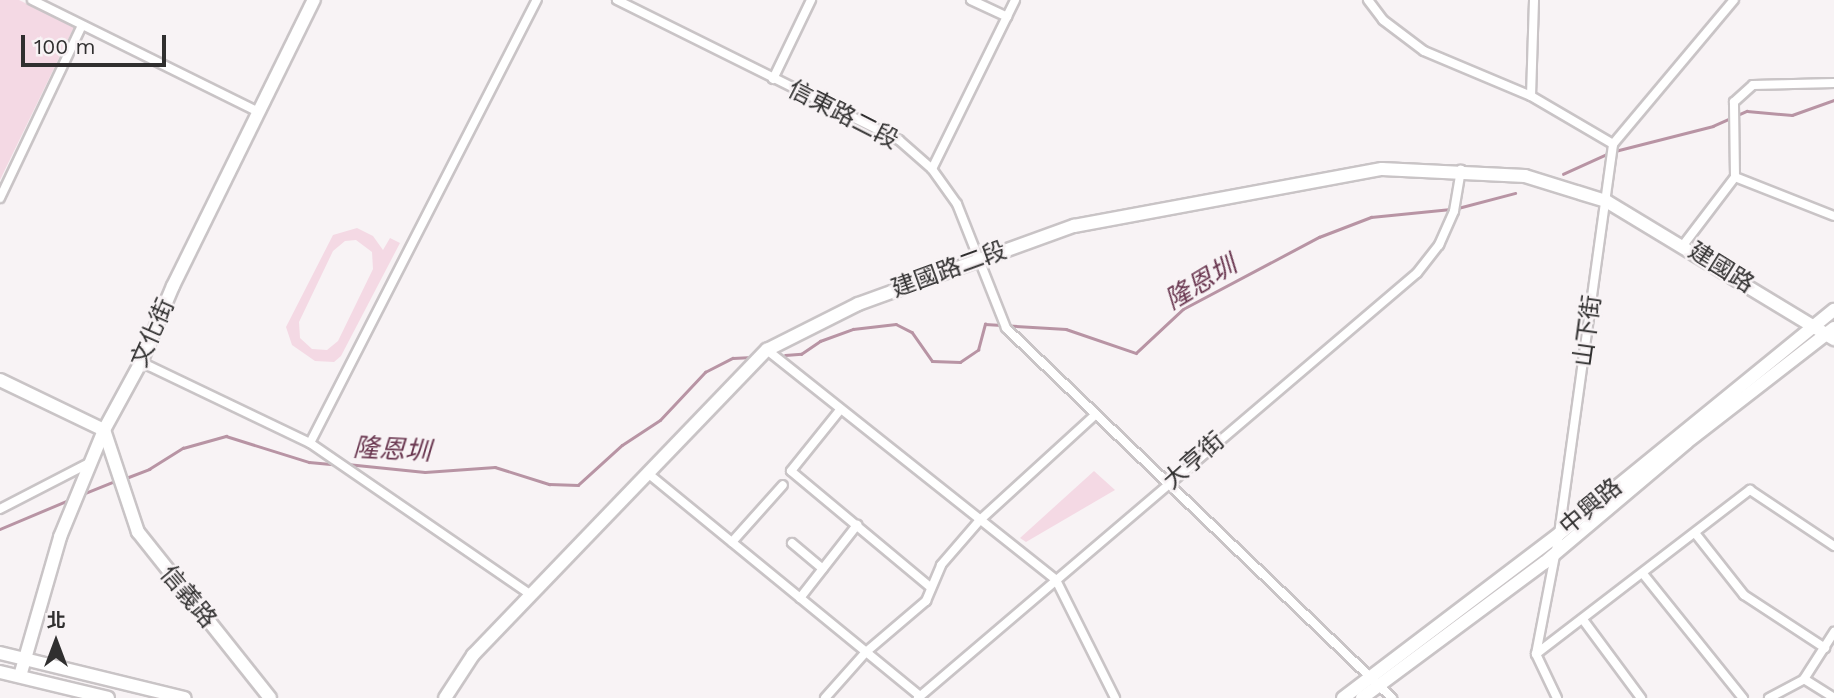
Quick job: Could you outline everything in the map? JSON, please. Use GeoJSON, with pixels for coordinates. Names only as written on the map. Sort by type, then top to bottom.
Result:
{"type":"FeatureCollection","features":[{"type":"Feature","properties":{"kind":"street"},"geometry":{"type":"LineString","coordinates":[[32,0],[259,112]]}},
{"type":"Feature","properties":{"kind":"street","name":"文化街"},"geometry":{"type":"LineString","coordinates":[[20,676],[73,506],[104,430],[141,362],[314,0]]}},
{"type":"Feature","properties":{"kind":"street"},"geometry":{"type":"LineString","coordinates":[[310,443],[537,0]]}},
{"type":"Feature","properties":{"kind":"street","name":"信東路二段"},"geometry":{"type":"LineString","coordinates":[[617,0],[899,141],[932,169],[957,204],[981,256],[1005,326],[1392,698]]}},
{"type":"Feature","properties":{"kind":"street"},"geometry":{"type":"LineString","coordinates":[[773,79],[811,0]]}},
{"type":"Feature","properties":{"kind":"street"},"geometry":{"type":"LineString","coordinates":[[971,0],[1007,17]]}},
{"type":"Feature","properties":{"kind":"street"},"geometry":{"type":"LineString","coordinates":[[932,169],[1015,0]]}},
{"type":"Feature","properties":{"kind":"street"},"geometry":{"type":"LineString","coordinates":[[1368,0],[1382,20],[1417,48],[1531,96],[1612,149],[1732,1]]}},
{"type":"Feature","properties":{"kind":"street"},"geometry":{"type":"LineString","coordinates":[[1531,96],[1534,0]]}},
{"type":"Feature","properties":{"kind":"street"},"geometry":{"type":"LineString","coordinates":[[0,198],[82,24]]}},
{"type":"Feature","properties":{"kind":"street"},"geometry":{"type":"LineString","coordinates":[[1684,244],[1735,177],[1734,102],[1753,85],[1834,83]]}},
{"type":"Feature","properties":{"kind":"street","name":"山下街"},"geometry":{"type":"LineString","coordinates":[[1536,654],[1559,534],[1612,149]]}},
{"type":"Feature","properties":{"kind":"street","name":"建國路二段"},"geometry":{"type":"LineString","coordinates":[[445,698],[473,655],[530,594],[650,475],[767,349],[858,304],[981,256],[1074,226],[1223,195],[1382,169],[1461,170],[1525,176],[1606,201]]}},
{"type":"Feature","properties":{"kind":"street","name":"大亨街"},"geometry":{"type":"LineString","coordinates":[[919,697],[1417,273],[1439,245],[1455,208],[1461,170]]}},
{"type":"Feature","properties":{"kind":"street"},"geometry":{"type":"LineString","coordinates":[[1735,177],[1834,216]]}},
{"type":"Feature","properties":{"kind":"street","name":"建國路"},"geometry":{"type":"LineString","coordinates":[[1606,201],[1684,244],[1831,334]]}},
{"type":"Feature","properties":{"kind":"street","name":"中興路"},"geometry":{"type":"LineString","coordinates":[[1362,698],[1375,681],[1834,310]]}},
{"type":"Feature","properties":{"kind":"street","name":"中興路"},"geometry":{"type":"LineString","coordinates":[[1343,698],[1375,681],[1555,553],[1687,442],[1831,334]]}},
{"type":"Feature","properties":{"kind":"street"},"geometry":{"type":"LineString","coordinates":[[767,349],[1056,580],[1115,698]]}},
{"type":"Feature","properties":{"kind":"street"},"geometry":{"type":"LineString","coordinates":[[141,362],[310,443],[530,594]]}},
{"type":"Feature","properties":{"kind":"street"},"geometry":{"type":"LineString","coordinates":[[0,380],[104,430]]}},
{"type":"Feature","properties":{"kind":"street"},"geometry":{"type":"LineString","coordinates":[[840,410],[791,471],[929,586]]}},
{"type":"Feature","properties":{"kind":"street"},"geometry":{"type":"LineString","coordinates":[[825,698],[866,652],[926,600],[929,586],[980,520],[1097,414]]}},
{"type":"Feature","properties":{"kind":"street","name":"信義路"},"geometry":{"type":"LineString","coordinates":[[104,430],[138,532],[270,698]]}},
{"type":"Feature","properties":{"kind":"street"},"geometry":{"type":"LineString","coordinates":[[0,509],[92,462]]}},
{"type":"Feature","properties":{"kind":"street"},"geometry":{"type":"LineString","coordinates":[[650,475],[919,697]]}},
{"type":"Feature","properties":{"kind":"street"},"geometry":{"type":"LineString","coordinates":[[732,542],[783,485]]}},
{"type":"Feature","properties":{"kind":"street"},"geometry":{"type":"LineString","coordinates":[[1557,698],[1536,654],[1584,621],[1751,490],[1834,546]]}},
{"type":"Feature","properties":{"kind":"street"},"geometry":{"type":"LineString","coordinates":[[800,598],[857,525]]}},
{"type":"Feature","properties":{"kind":"street"},"geometry":{"type":"LineString","coordinates":[[1695,533],[1744,595],[1825,648]]}},
{"type":"Feature","properties":{"kind":"street"},"geometry":{"type":"LineString","coordinates":[[792,543],[823,569]]}},
{"type":"Feature","properties":{"kind":"street"},"geometry":{"type":"LineString","coordinates":[[1644,575],[1742,698]]}},
{"type":"Feature","properties":{"kind":"street"},"geometry":{"type":"LineString","coordinates":[[1584,621],[1641,698]]}},
{"type":"Feature","properties":{"kind":"street"},"geometry":{"type":"LineString","coordinates":[[1769,698],[1804,678],[1834,632]]}},
{"type":"Feature","properties":{"kind":"street"},"geometry":{"type":"LineString","coordinates":[[0,653],[185,698]]}},
{"type":"Feature","properties":{"kind":"street"},"geometry":{"type":"LineString","coordinates":[[0,672],[108,698]]}},
{"type":"Feature","properties":{"kind":"street"},"geometry":{"type":"LineString","coordinates":[[1804,678],[1834,698]]}},
{"type":"Feature","properties":{"kind":"shaded area"},"geometry":{"type":"Polygon","coordinates":[[[0,0],[19,0],[74,27],[0,180],[0,0]]]}},
{"type":"Feature","properties":{"kind":"shaded area"},"geometry":{"type":"Polygon","coordinates":[[[357,228],[373,236],[383,250],[390,238],[400,243],[341,356],[334,362],[315,361],[292,345],[286,327],[333,235],[357,228]],[[356,240],[345,241],[333,251],[299,322],[300,338],[312,349],[327,350],[338,341],[373,269],[372,252],[356,240]]]}},
{"type":"Feature","properties":{"kind":"shaded area"},"geometry":{"type":"Polygon","coordinates":[[[1094,471],[1115,490],[1026,542],[1020,538],[1094,471]]]}},
{"type":"Feature","properties":{"kind":"waterway","name":"隆恩圳"},"geometry":{"type":"LineString","coordinates":[[1615,151],[1713,126],[1747,111],[1792,115],[1834,100]]}},
{"type":"Feature","properties":{"kind":"waterway","name":"隆恩圳"},"geometry":{"type":"LineString","coordinates":[[1563,174],[1609,153]]}},
{"type":"Feature","properties":{"kind":"waterway","name":"隆恩圳"},"geometry":{"type":"LineString","coordinates":[[1458,208],[1515,193]]}},
{"type":"Feature","properties":{"kind":"waterway","name":"隆恩圳"},"geometry":{"type":"LineString","coordinates":[[785,355],[801,354],[820,341],[853,329],[896,324],[912,332],[932,361],[960,362],[978,350],[985,324],[1066,329],[1136,353],[1183,309],[1319,237],[1371,217],[1451,209]]}},
{"type":"Feature","properties":{"kind":"waterway","name":"隆恩圳"},"geometry":{"type":"LineString","coordinates":[[347,464],[425,472],[495,467],[549,484],[578,485],[622,445],[660,420],[705,372],[733,358],[752,357]]}},
{"type":"Feature","properties":{"kind":"waterway","name":"隆恩圳"},"geometry":{"type":"LineString","coordinates":[[126,478],[149,469],[183,448],[226,436],[309,462],[333,464]]}},
{"type":"Feature","properties":{"kind":"waterway","name":"隆恩圳"},"geometry":{"type":"LineString","coordinates":[[83,494],[116,481]]}},
{"type":"Feature","properties":{"kind":"waterway","name":"隆恩圳"},"geometry":{"type":"LineString","coordinates":[[0,529],[71,499]]}}]}
